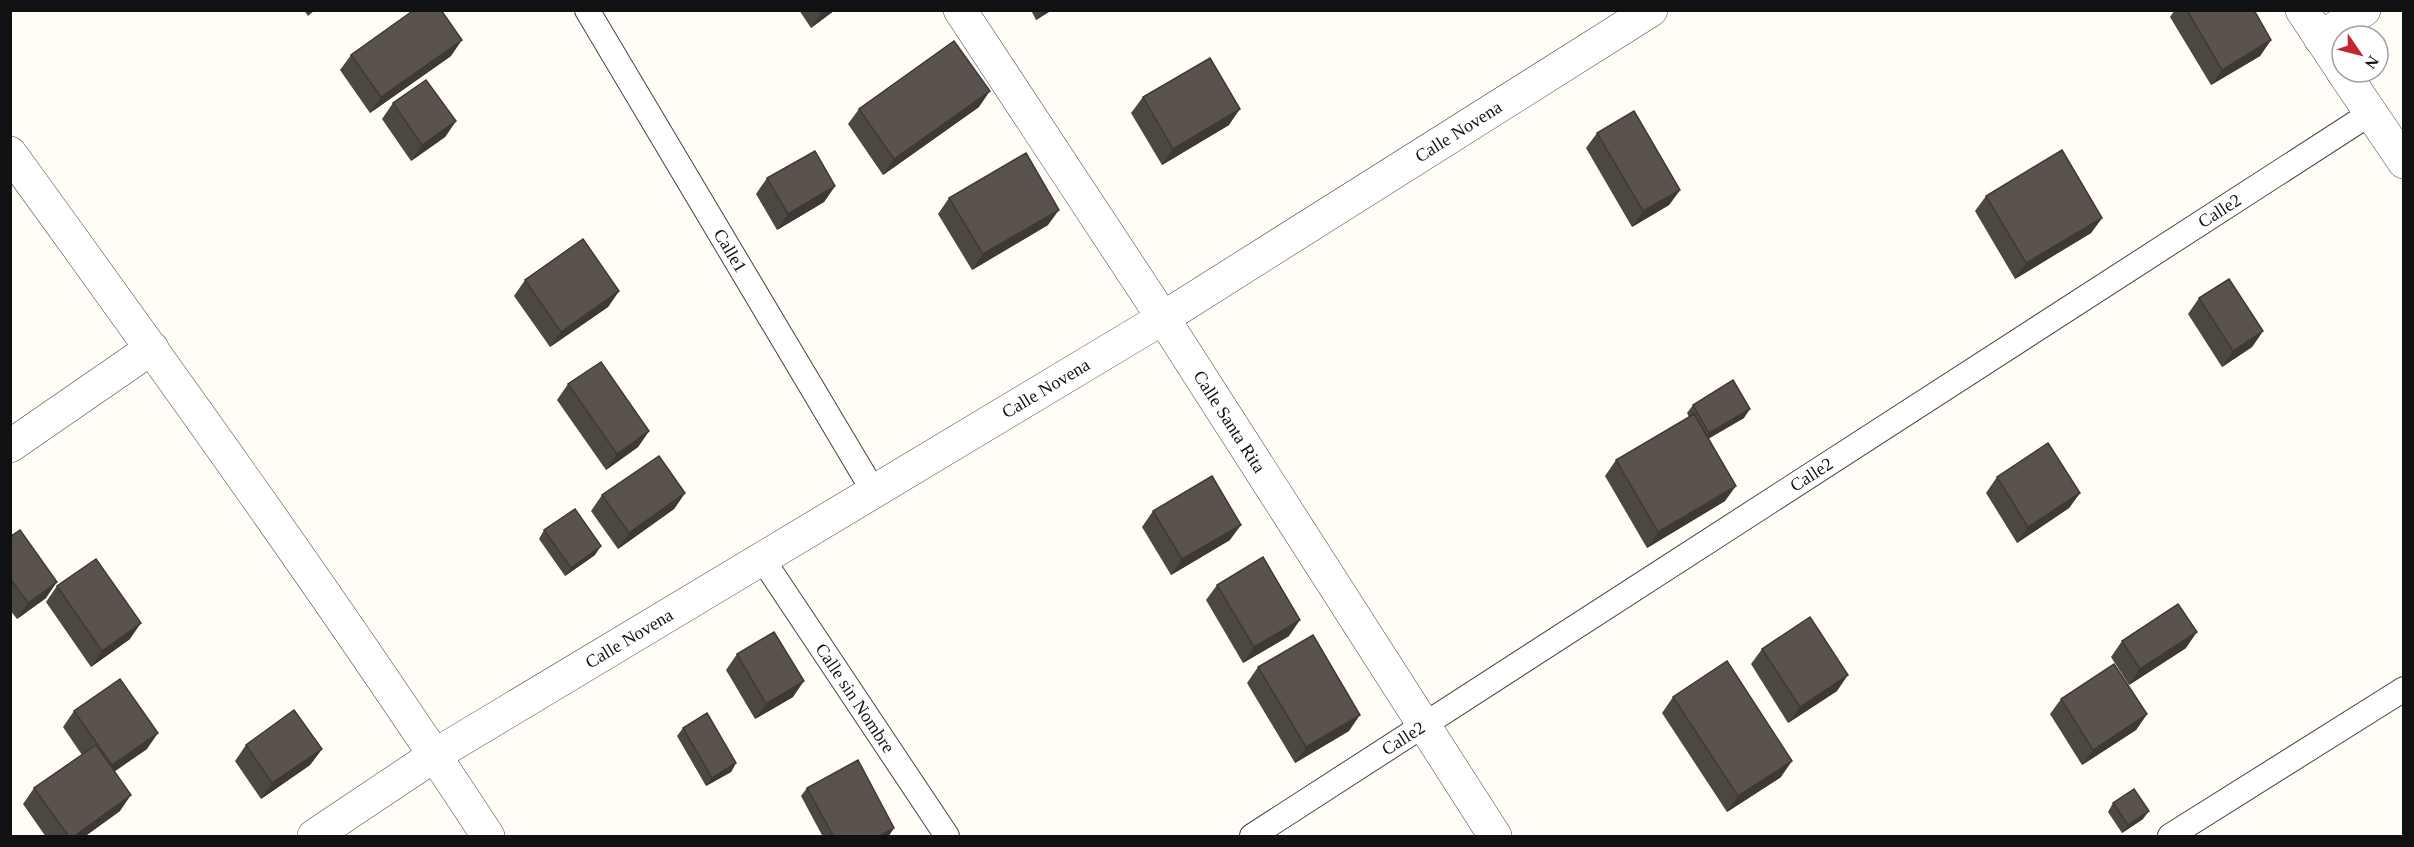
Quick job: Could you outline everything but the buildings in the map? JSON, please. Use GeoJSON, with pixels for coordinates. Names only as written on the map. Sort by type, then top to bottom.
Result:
{"type":"FeatureCollection","features":[{"type":"Feature","properties":{"kind":"street","name":"Calle Santa Rita"},"geometry":{"type":"LineString","coordinates":[[960,10],[1162,318],[1495,837]]}},
{"type":"Feature","properties":{"kind":"street","name":"Calle Novena"},"geometry":{"type":"LineString","coordinates":[[314,837],[435,755],[763,560],[1162,318],[1651,10]]}},
{"type":"Feature","properties":{"kind":"street"},"geometry":{"type":"LineString","coordinates":[[2302,10],[2330,52]]}},
{"type":"Feature","properties":{"kind":"street"},"geometry":{"type":"LineString","coordinates":[[2320,38],[2364,10]]}},
{"type":"Feature","properties":{"kind":"street"},"geometry":{"type":"LineString","coordinates":[[2352,84],[2403,162]]}},
{"type":"Feature","properties":{"kind":"street"},"geometry":{"type":"LineString","coordinates":[[10,153],[152,348],[435,755],[488,837]]}},
{"type":"Feature","properties":{"kind":"street"},"geometry":{"type":"LineString","coordinates":[[10,446],[152,348]]}},
{"type":"Feature","properties":{"kind":"lane","name":"Calle1"},"geometry":{"type":"LineString","coordinates":[[587,10],[874,492]]}},
{"type":"Feature","properties":{"kind":"lane","name":"Calle2"},"geometry":{"type":"LineString","coordinates":[[1252,837],[2371,113]]}},
{"type":"Feature","properties":{"kind":"lane","name":"Calle sin Nombre"},"geometry":{"type":"LineString","coordinates":[[763,560],[947,837]]}},
{"type":"Feature","properties":{"kind":"lane"},"geometry":{"type":"LineString","coordinates":[[2170,837],[2403,688]]}}]}
